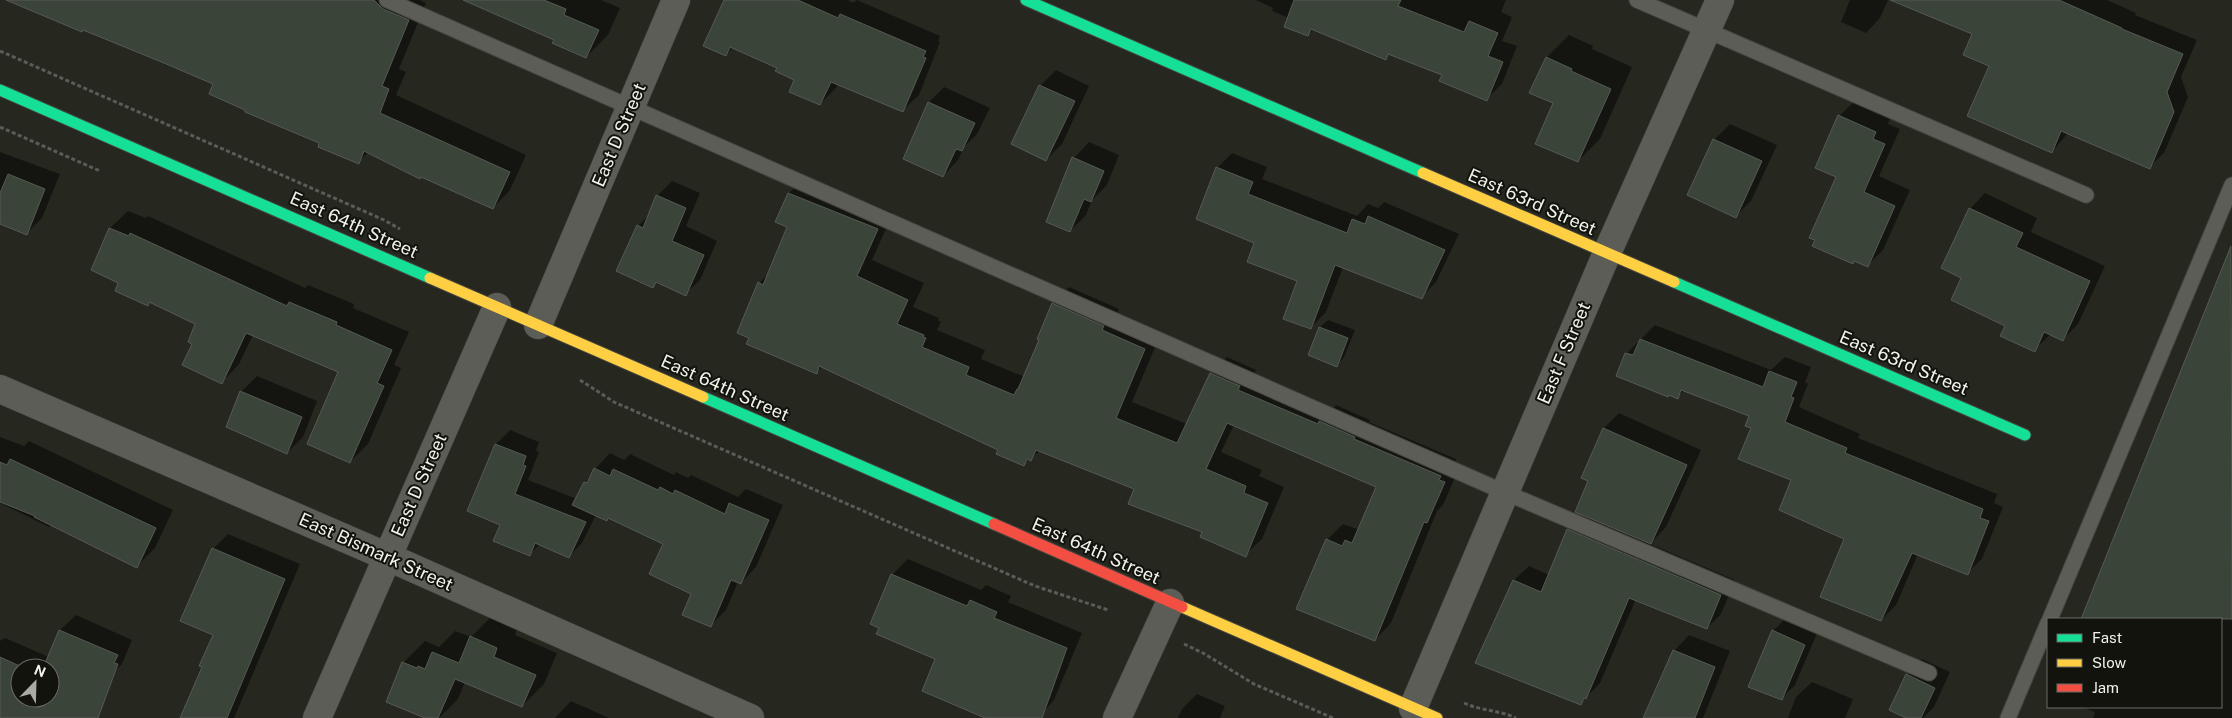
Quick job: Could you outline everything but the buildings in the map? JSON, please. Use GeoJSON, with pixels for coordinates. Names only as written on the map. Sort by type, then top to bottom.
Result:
{"type":"FeatureCollection","features":[{"type":"Feature","properties":{"kind":"street","name":"East D Street"},"geometry":{"type":"LineString","coordinates":[[538,325],[676,0]]}},
{"type":"Feature","properties":{"kind":"street","name":"East 63rd Street"},"geometry":{"type":"LineString","coordinates":[[1026,0],[2025,435]]}},
{"type":"Feature","properties":{"kind":"street","name":"East F Street"},"geometry":{"type":"LineString","coordinates":[[1425,713],[1504,492],[1607,253],[1720,0]]}},
{"type":"Feature","properties":{"kind":"street","name":"East 64th Street"},"geometry":{"type":"LineString","coordinates":[[0,90],[1425,713]]}},
{"type":"Feature","properties":{"kind":"street","name":"East D Street"},"geometry":{"type":"LineString","coordinates":[[317,718],[497,307]]}},
{"type":"Feature","properties":{"kind":"street","name":"East Bismark Street"},"geometry":{"type":"LineString","coordinates":[[0,389],[388,557],[750,718]]}},
{"type":"Feature","properties":{"kind":"street"},"geometry":{"type":"LineString","coordinates":[[1117,718],[1170,603]]}},
{"type":"Feature","properties":{"kind":"lane"},"geometry":{"type":"LineString","coordinates":[[387,0],[1504,492],[1929,673]]}},
{"type":"Feature","properties":{"kind":"lane"},"geometry":{"type":"LineString","coordinates":[[1637,0],[2086,195]]}},
{"type":"Feature","properties":{"kind":"lane"},"geometry":{"type":"LineString","coordinates":[[2050,618],[2232,185]]}},
{"type":"Feature","properties":{"kind":"lane"},"geometry":{"type":"LineString","coordinates":[[2008,718],[2047,626]]}},
{"type":"Feature","properties":{"kind":"path"},"geometry":{"type":"LineString","coordinates":[[0,127],[100,171]]}},
{"type":"Feature","properties":{"kind":"path"},"geometry":{"type":"LineString","coordinates":[[574,376],[614,402],[1035,586],[1110,611]]}},
{"type":"Feature","properties":{"kind":"path"},"geometry":{"type":"LineString","coordinates":[[1157,631],[1204,653],[1254,684],[1333,718]]}},
{"type":"Feature","properties":{"kind":"traffic: fast"},"geometry":{"type":"LineString","coordinates":[[1026,0],[1423,173]]}},
{"type":"Feature","properties":{"kind":"traffic: fast"},"geometry":{"type":"LineString","coordinates":[[0,90],[430,278]]}},
{"type":"Feature","properties":{"kind":"traffic: fast"},"geometry":{"type":"LineString","coordinates":[[1674,282],[2025,435]]}},
{"type":"Feature","properties":{"kind":"traffic: fast"},"geometry":{"type":"LineString","coordinates":[[703,397],[994,524]]}},
{"type":"Feature","properties":{"kind":"traffic: slow"},"geometry":{"type":"LineString","coordinates":[[1423,173],[1674,282]]}},
{"type":"Feature","properties":{"kind":"traffic: slow"},"geometry":{"type":"LineString","coordinates":[[430,278],[703,397]]}},
{"type":"Feature","properties":{"kind":"traffic: slow"},"geometry":{"type":"LineString","coordinates":[[1182,607],[1437,718]]}},
{"type":"Feature","properties":{"kind":"traffic: jam"},"geometry":{"type":"LineString","coordinates":[[994,524],[1182,607]]}}]}
